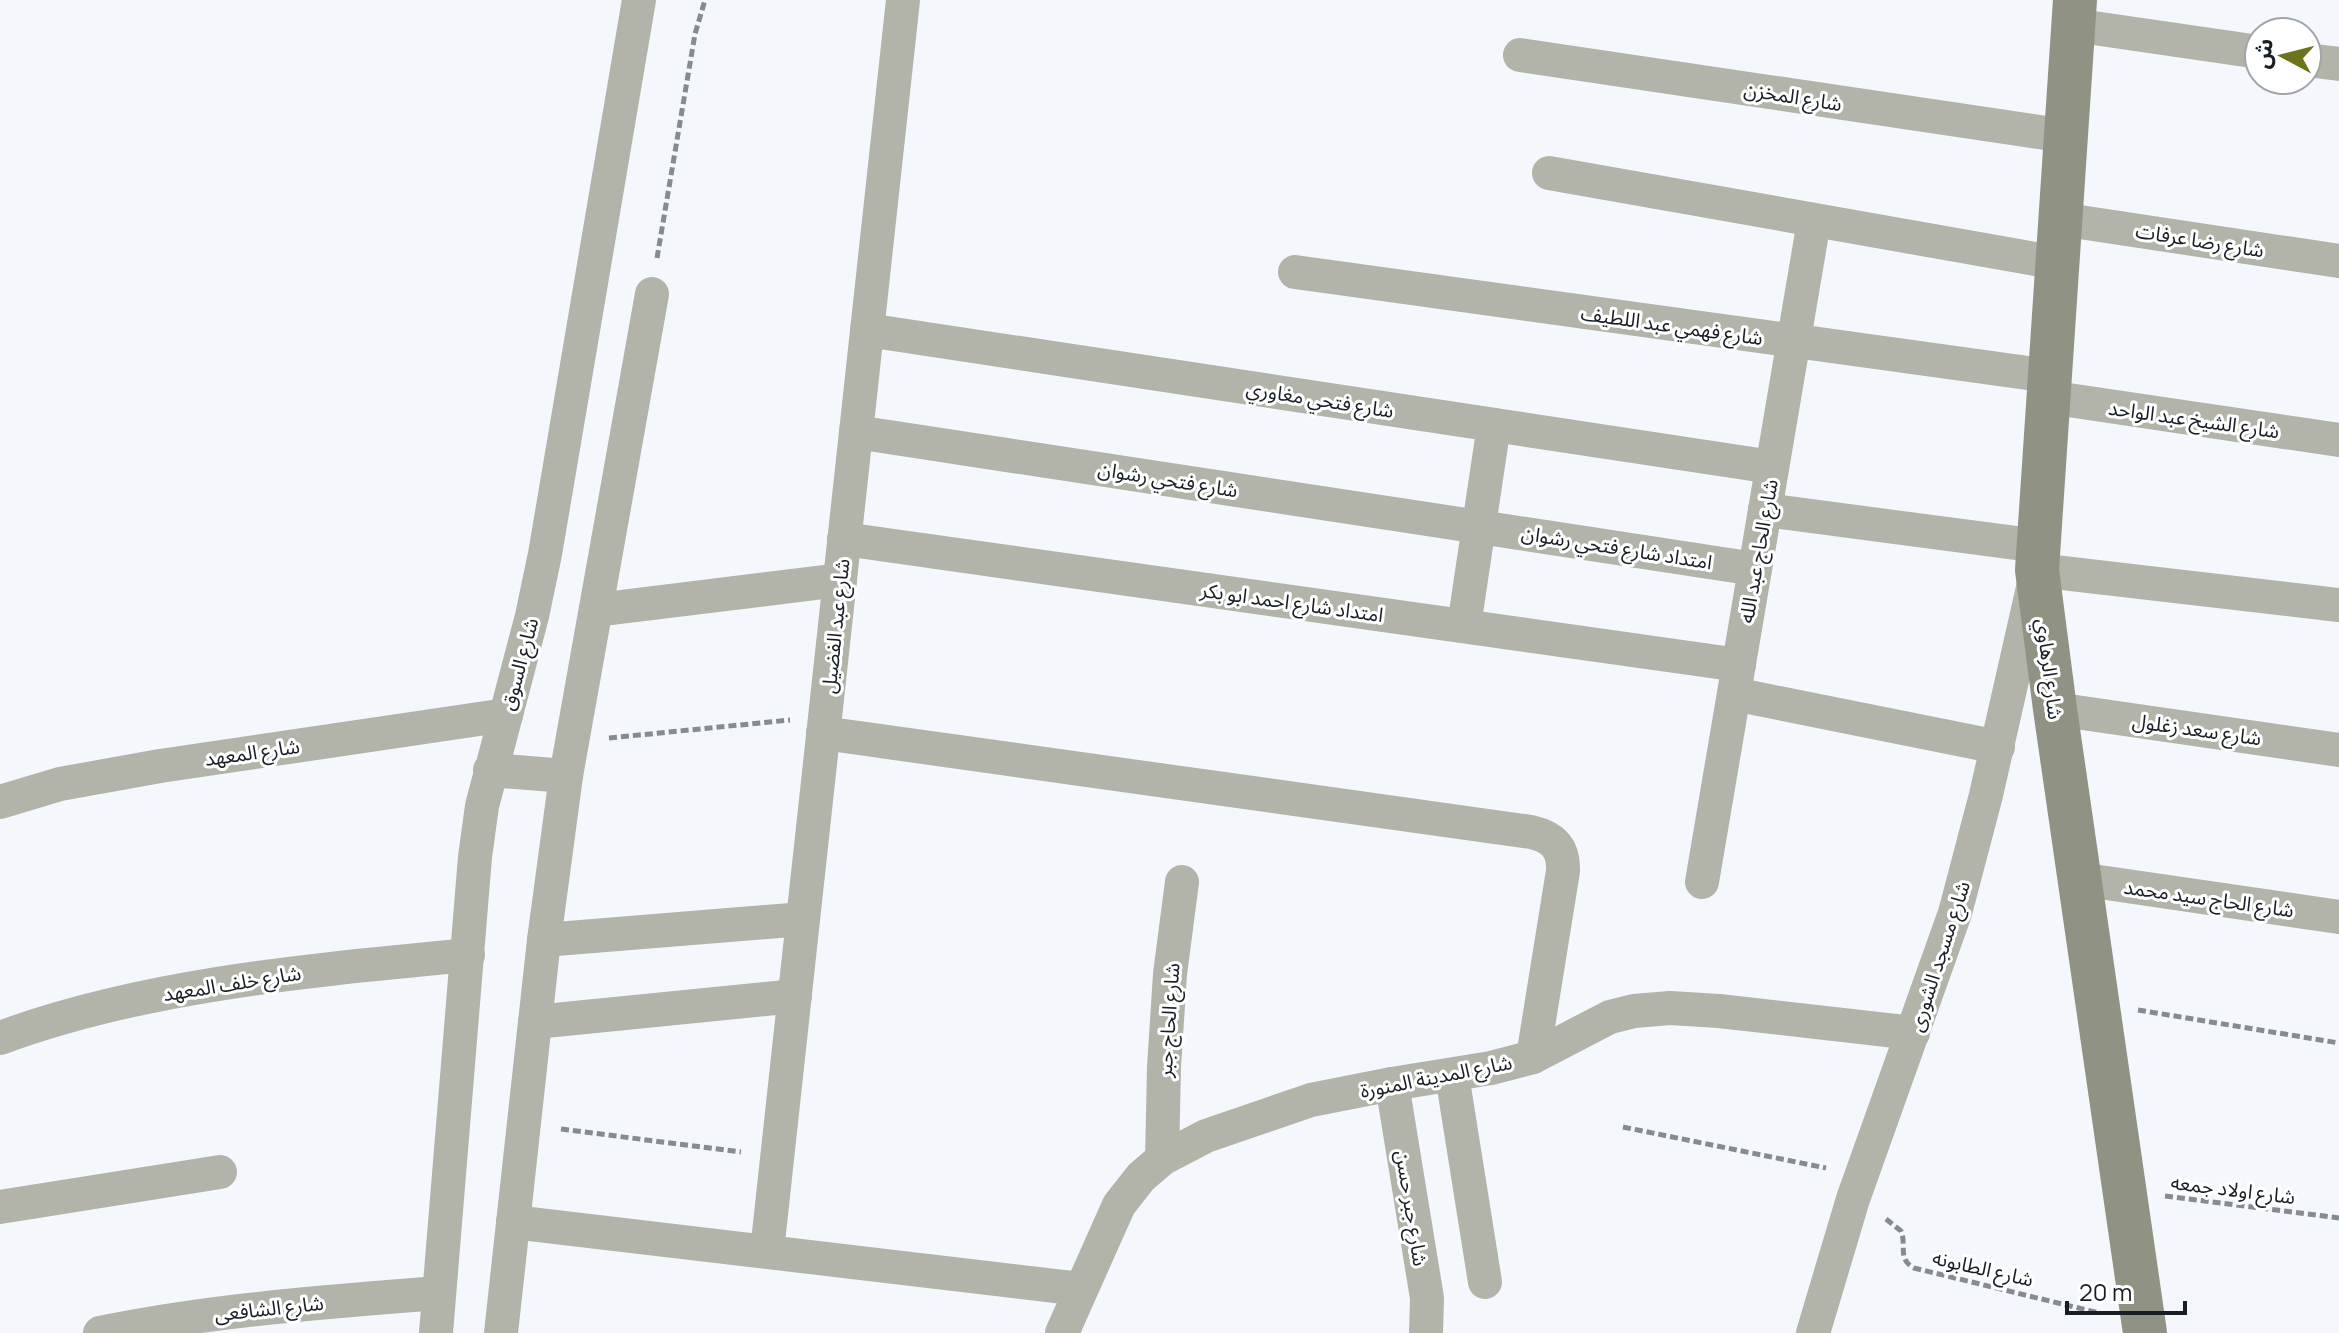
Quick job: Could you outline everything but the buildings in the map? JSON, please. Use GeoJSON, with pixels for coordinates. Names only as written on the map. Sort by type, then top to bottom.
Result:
{"type":"FeatureCollection","features":[{"type":"Feature","properties":{"kind":"street","name":"شارع السوق"},"geometry":{"type":"LineString","coordinates":[[436,1333],[475,857],[482,806],[532,616],[545,554],[639,0]]}},
{"type":"Feature","properties":{"kind":"street","name":"شارع عبد الفضيل"},"geometry":{"type":"LineString","coordinates":[[767,1251],[903,0]]}},
{"type":"Feature","properties":{"kind":"street"},"geometry":{"type":"LineString","coordinates":[[2068,7],[2243,48]]}},
{"type":"Feature","properties":{"kind":"street","name":"شارع الرهاوي"},"geometry":{"type":"LineString","coordinates":[[2068,7],[2066,136],[2038,558],[2055,709],[2144,1328]]}},
{"type":"Feature","properties":{"kind":"street","name":"شارع المخزن"},"geometry":{"type":"LineString","coordinates":[[1520,55],[2066,136]]}},
{"type":"Feature","properties":{"kind":"street"},"geometry":{"type":"LineString","coordinates":[[1549,173],[2058,263]]}},
{"type":"Feature","properties":{"kind":"street","name":"شارع رضا عرفات"},"geometry":{"type":"LineString","coordinates":[[2060,219],[2339,261]]}},
{"type":"Feature","properties":{"kind":"street","name":"شارع الحاج عبد الله"},"geometry":{"type":"LineString","coordinates":[[1702,882],[1814,221]]}},
{"type":"Feature","properties":{"kind":"street","name":"شارع فهمي عبد اللطيف"},"geometry":{"type":"LineString","coordinates":[[1295,272],[1793,342],[2049,387]]}},
{"type":"Feature","properties":{"kind":"street"},"geometry":{"type":"LineString","coordinates":[[501,1333],[544,940],[566,776],[652,294]]}},
{"type":"Feature","properties":{"kind":"street","name":"شارع فتحي مغاوري"},"geometry":{"type":"LineString","coordinates":[[867,330],[1772,467]]}},
{"type":"Feature","properties":{"kind":"street","name":"شارع الشيخ عبد الواحد"},"geometry":{"type":"LineString","coordinates":[[2049,387],[2339,440]]}},
{"type":"Feature","properties":{"kind":"street"},"geometry":{"type":"LineString","coordinates":[[1464,626],[1494,425]]}},
{"type":"Feature","properties":{"kind":"street","name":"شارع فتحي رشوان"},"geometry":{"type":"LineString","coordinates":[[856,432],[1479,526]]}},
{"type":"Feature","properties":{"kind":"street"},"geometry":{"type":"LineString","coordinates":[[1765,510],[2038,558],[2339,605]]}},
{"type":"Feature","properties":{"kind":"street","name":"امتداد شارع فتحي رشوان"},"geometry":{"type":"LineString","coordinates":[[1479,526],[1755,569]]}},
{"type":"Feature","properties":{"kind":"street","name":"امتداد شارع احمد ابو بكر"},"geometry":{"type":"LineString","coordinates":[[844,539],[1464,626],[1736,679],[1998,747]]}},
{"type":"Feature","properties":{"kind":"street","name":"شارع مسجد الشورى"},"geometry":{"type":"LineString","coordinates":[[1813,1333],[1857,1187],[1955,913],[1998,747],[2038,558]]}},
{"type":"Feature","properties":{"kind":"street"},"geometry":{"type":"LineString","coordinates":[[596,610],[840,580]]}},
{"type":"Feature","properties":{"kind":"street","name":"شارع سعد زغلول"},"geometry":{"type":"LineString","coordinates":[[2055,709],[2339,750]]}},
{"type":"Feature","properties":{"kind":"street","name":"شارع المعهد"},"geometry":{"type":"LineString","coordinates":[[0,802],[60,784],[160,766],[506,715]]}},
{"type":"Feature","properties":{"kind":"street"},"geometry":{"type":"LineString","coordinates":[[824,725],[1531,832],[1550,838],[1561,852],[1563,871],[1533,1057]]}},
{"type":"Feature","properties":{"kind":"street"},"geometry":{"type":"LineString","coordinates":[[490,770],[566,776]]}},
{"type":"Feature","properties":{"kind":"street","name":"شارع الحاج سيد محمد"},"geometry":{"type":"LineString","coordinates":[[2079,879],[2339,917]]}},
{"type":"Feature","properties":{"kind":"street","name":"شارع الحاج جبر"},"geometry":{"type":"LineString","coordinates":[[1162,1159],[1170,974],[1182,882]]}},
{"type":"Feature","properties":{"kind":"street"},"geometry":{"type":"LineString","coordinates":[[544,940],[803,919]]}},
{"type":"Feature","properties":{"kind":"street","name":"شارع خلف المعهد"},"geometry":{"type":"LineString","coordinates":[[0,1038],[32,1026],[162,994],[321,969],[468,955]]}},
{"type":"Feature","properties":{"kind":"street"},"geometry":{"type":"LineString","coordinates":[[535,1022],[795,996]]}},
{"type":"Feature","properties":{"kind":"street","name":"شارع المدينة المنورة"},"geometry":{"type":"LineString","coordinates":[[1062,1333],[1119,1205],[1141,1177],[1162,1159],[1206,1136],[1311,1100],[1491,1068],[1533,1057],[1610,1017],[1634,1011],[1670,1008],[1719,1011],[1913,1033]]}},
{"type":"Feature","properties":{"kind":"street"},"geometry":{"type":"LineString","coordinates":[[1452,1075],[1485,1282]]}},
{"type":"Feature","properties":{"kind":"street","name":"شارع جبر حسن"},"geometry":{"type":"LineString","coordinates":[[1392,1084],[1427,1298],[1426,1333]]}},
{"type":"Feature","properties":{"kind":"street"},"geometry":{"type":"LineString","coordinates":[[0,1207],[220,1172]]}},
{"type":"Feature","properties":{"kind":"street"},"geometry":{"type":"LineString","coordinates":[[513,1222],[1081,1289]]}},
{"type":"Feature","properties":{"kind":"street","name":"شارع الشافعى"},"geometry":{"type":"LineString","coordinates":[[100,1333],[162,1320],[250,1309],[439,1293]]}},
{"type":"Feature","properties":{"kind":"path"},"geometry":{"type":"LineString","coordinates":[[652,294],[684,94],[705,0]]}},
{"type":"Feature","properties":{"kind":"path"},"geometry":{"type":"LineString","coordinates":[[572,742],[824,725]]}},
{"type":"Feature","properties":{"kind":"path"},"geometry":{"type":"LineString","coordinates":[[2097,1003],[2339,1043]]}},
{"type":"Feature","properties":{"kind":"path"},"geometry":{"type":"LineString","coordinates":[[524,1125],[777,1157]]}},
{"type":"Feature","properties":{"kind":"path"},"geometry":{"type":"LineString","coordinates":[[1623,1127],[1857,1187]]}},
{"type":"Feature","properties":{"kind":"path","name":"شارع الطابونه"},"geometry":{"type":"LineString","coordinates":[[1857,1187],[1898,1227],[1903,1236],[1903,1258],[1914,1268],[2144,1328]]}},
{"type":"Feature","properties":{"kind":"path","name":"شارع اولاد جمعه"},"geometry":{"type":"LineString","coordinates":[[2124,1191],[2339,1218]]}}]}
